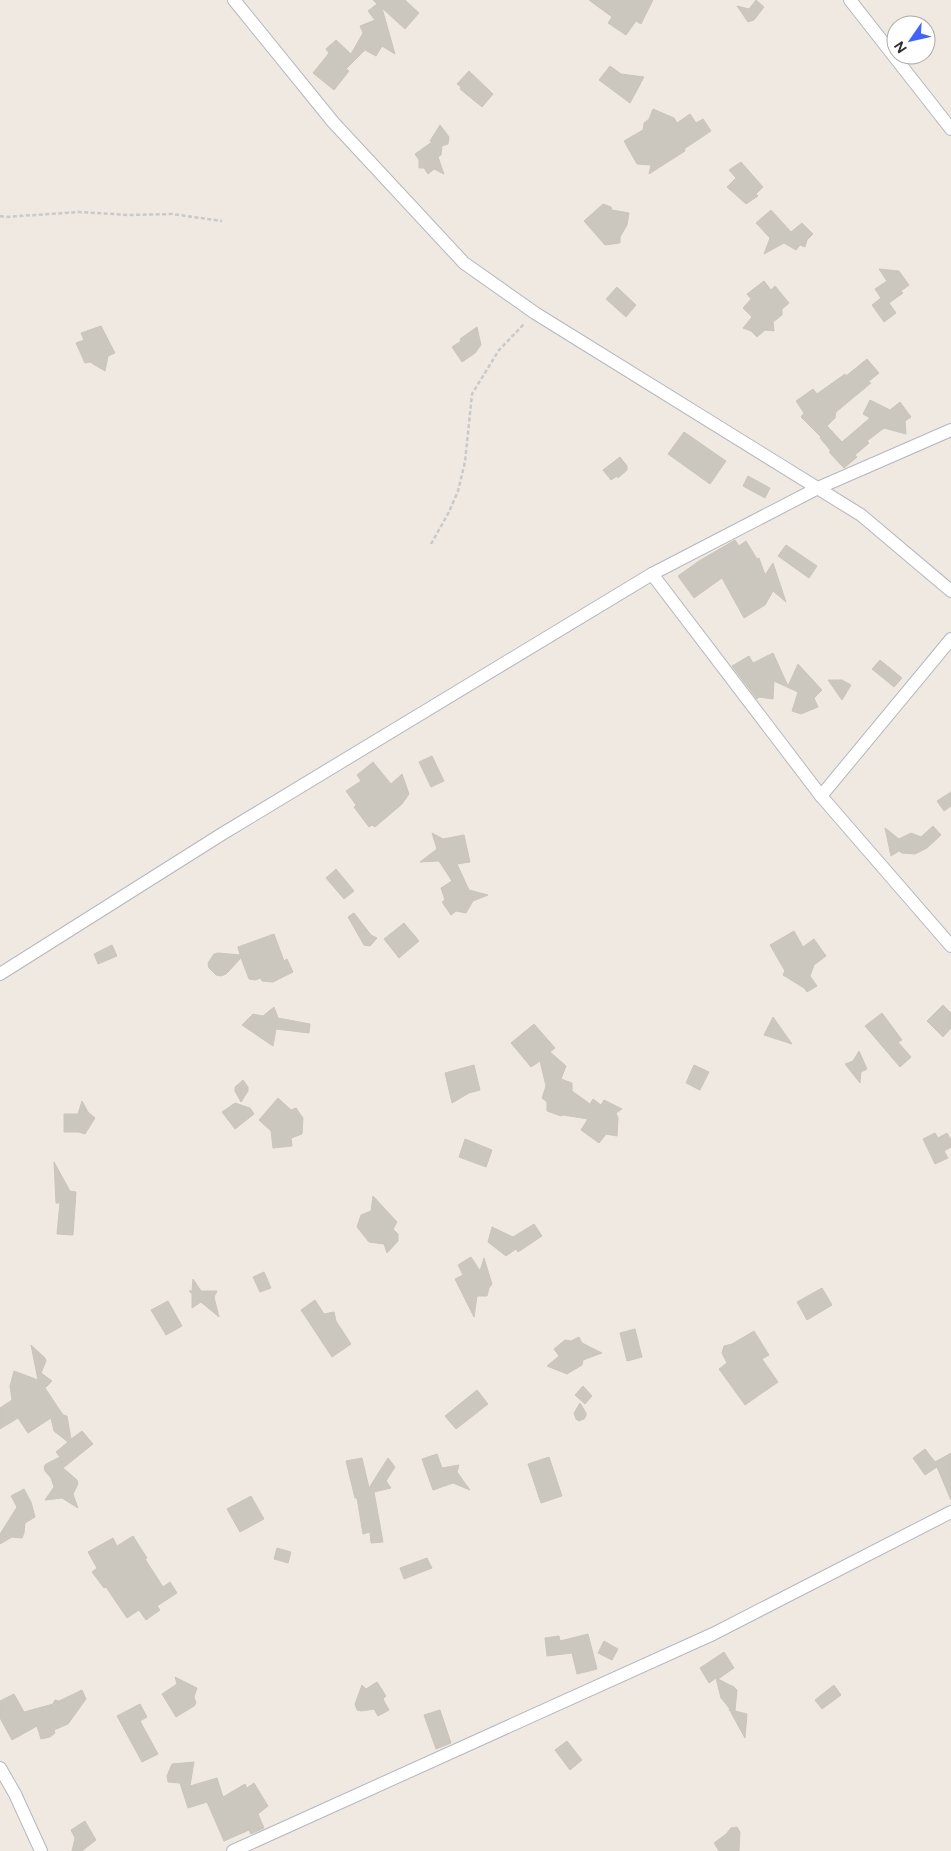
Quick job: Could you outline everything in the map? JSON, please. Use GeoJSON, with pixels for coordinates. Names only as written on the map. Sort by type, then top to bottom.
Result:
{"type":"FeatureCollection","features":[{"type":"Feature","properties":{"kind":"street"},"geometry":{"type":"LineString","coordinates":[[234,0],[333,122],[464,263],[535,313],[861,516],[951,591]]}},
{"type":"Feature","properties":{"kind":"street"},"geometry":{"type":"LineString","coordinates":[[850,0],[951,129]]}},
{"type":"Feature","properties":{"kind":"street"},"geometry":{"type":"LineString","coordinates":[[0,974],[222,834],[652,574],[818,488],[951,430]]}},
{"type":"Feature","properties":{"kind":"street"},"geometry":{"type":"LineString","coordinates":[[652,574],[821,796],[951,946]]}},
{"type":"Feature","properties":{"kind":"street"},"geometry":{"type":"LineString","coordinates":[[821,796],[951,639]]}},
{"type":"Feature","properties":{"kind":"street"},"geometry":{"type":"LineString","coordinates":[[233,1851],[713,1634],[951,1512]]}},
{"type":"Feature","properties":{"kind":"street"},"geometry":{"type":"LineString","coordinates":[[0,1768],[15,1794],[41,1851]]}},
{"type":"Feature","properties":{"kind":"path"},"geometry":{"type":"LineString","coordinates":[[0,216],[79,212],[129,215],[172,214],[222,220]]}},
{"type":"Feature","properties":{"kind":"path"},"geometry":{"type":"LineString","coordinates":[[431,544],[450,512],[458,491],[465,462],[472,394],[499,350],[535,313]]}},
{"type":"Feature","properties":{"kind":"building"},"geometry":{"type":"Polygon","coordinates":[[[373,0],[405,0],[419,13],[405,29],[382,8],[395,54],[382,46],[376,56],[365,50],[346,69],[349,71],[334,90],[313,73],[329,53],[326,49],[336,40],[351,54],[363,33],[360,26],[375,20],[368,11],[377,4],[373,0]]]}},
{"type":"Feature","properties":{"kind":"building"},"geometry":{"type":"Polygon","coordinates":[[[589,0],[653,0],[641,24],[636,21],[626,35],[608,23],[612,17],[589,0]]]}},
{"type":"Feature","properties":{"kind":"building"},"geometry":{"type":"Polygon","coordinates":[[[756,0],[764,7],[754,20],[748,22],[737,6],[749,9],[756,0]]]}},
{"type":"Feature","properties":{"kind":"building"},"geometry":{"type":"Polygon","coordinates":[[[610,66],[621,74],[644,77],[630,103],[599,80],[610,66]]]}},
{"type":"Feature","properties":{"kind":"building"},"geometry":{"type":"Polygon","coordinates":[[[469,71],[493,94],[482,107],[460,89],[461,87],[457,84],[469,71]]]}},
{"type":"Feature","properties":{"kind":"building"},"geometry":{"type":"Polygon","coordinates":[[[653,109],[674,118],[677,123],[690,114],[696,123],[703,119],[711,131],[684,149],[685,151],[649,174],[651,165],[637,164],[624,141],[643,130],[644,123],[649,119],[653,109]]]}},
{"type":"Feature","properties":{"kind":"building"},"geometry":{"type":"Polygon","coordinates":[[[440,125],[449,137],[448,144],[442,146],[441,155],[438,157],[444,174],[434,169],[428,174],[424,168],[419,168],[419,160],[415,154],[432,142],[430,141],[440,125]]]}},
{"type":"Feature","properties":{"kind":"building"},"geometry":{"type":"Polygon","coordinates":[[[741,162],[763,187],[756,194],[758,196],[746,204],[727,187],[736,178],[729,170],[741,162]]]}},
{"type":"Feature","properties":{"kind":"building"},"geometry":{"type":"Polygon","coordinates":[[[603,204],[611,207],[612,210],[629,213],[627,225],[620,237],[620,243],[605,245],[584,221],[603,204]]]}},
{"type":"Feature","properties":{"kind":"building"},"geometry":{"type":"Polygon","coordinates":[[[771,210],[791,232],[802,223],[813,234],[807,240],[805,247],[800,245],[796,250],[784,243],[764,254],[770,238],[756,223],[771,210]]]}},
{"type":"Feature","properties":{"kind":"building"},"geometry":{"type":"Polygon","coordinates":[[[879,269],[899,271],[909,285],[901,291],[903,293],[889,303],[896,313],[884,322],[872,305],[881,298],[875,289],[887,281],[879,269]]]}},
{"type":"Feature","properties":{"kind":"building"},"geometry":{"type":"Polygon","coordinates":[[[764,281],[771,290],[775,286],[789,303],[782,309],[782,315],[773,322],[774,331],[765,330],[757,337],[751,331],[743,328],[752,317],[743,308],[751,299],[747,294],[764,281]]]}},
{"type":"Feature","properties":{"kind":"building"},"geometry":{"type":"Polygon","coordinates":[[[617,287],[636,305],[626,317],[606,299],[617,287]]]}},
{"type":"Feature","properties":{"kind":"building"},"geometry":{"type":"Polygon","coordinates":[[[101,326],[115,353],[108,356],[105,371],[90,362],[85,363],[76,343],[84,340],[81,333],[101,326]]]}},
{"type":"Feature","properties":{"kind":"building"},"geometry":{"type":"Polygon","coordinates":[[[477,327],[481,345],[475,353],[462,362],[452,347],[477,327]]]}},
{"type":"Feature","properties":{"kind":"building"},"geometry":{"type":"Polygon","coordinates":[[[867,359],[879,373],[868,382],[871,383],[836,412],[835,418],[827,426],[842,442],[870,418],[863,414],[870,400],[890,410],[900,402],[911,417],[905,421],[906,434],[884,428],[867,441],[869,443],[844,468],[829,452],[831,451],[821,437],[801,417],[804,413],[796,401],[813,389],[817,394],[845,374],[846,376],[867,359]]]}},
{"type":"Feature","properties":{"kind":"building"},"geometry":{"type":"Polygon","coordinates":[[[684,432],[726,461],[710,484],[668,454],[684,432]]]}},
{"type":"Feature","properties":{"kind":"building"},"geometry":{"type":"Polygon","coordinates":[[[620,457],[627,466],[627,470],[618,478],[617,476],[611,480],[603,470],[620,457]]]}},
{"type":"Feature","properties":{"kind":"building"},"geometry":{"type":"Polygon","coordinates":[[[748,476],[770,488],[765,498],[743,486],[748,476]]]}},
{"type":"Feature","properties":{"kind":"building"},"geometry":{"type":"Polygon","coordinates":[[[735,540],[739,546],[746,541],[757,559],[759,558],[765,575],[773,563],[786,602],[773,591],[765,605],[744,618],[722,578],[694,598],[678,576],[735,540]]]}},
{"type":"Feature","properties":{"kind":"building"},"geometry":{"type":"Polygon","coordinates":[[[786,545],[817,566],[809,578],[778,556],[786,545]]]}},
{"type":"Feature","properties":{"kind":"building"},"geometry":{"type":"Polygon","coordinates":[[[773,653],[788,686],[798,664],[822,690],[814,698],[818,707],[801,714],[792,711],[798,692],[774,681],[773,699],[759,697],[757,699],[732,666],[749,656],[753,663],[773,653]]]}},
{"type":"Feature","properties":{"kind":"building"},"geometry":{"type":"Polygon","coordinates":[[[880,660],[902,678],[894,687],[872,669],[880,660]]]}},
{"type":"Feature","properties":{"kind":"building"},"geometry":{"type":"Polygon","coordinates":[[[828,680],[842,680],[851,685],[842,700],[828,680]]]}},
{"type":"Feature","properties":{"kind":"building"},"geometry":{"type":"Polygon","coordinates":[[[432,756],[444,781],[431,787],[419,762],[432,756]]]}},
{"type":"Feature","properties":{"kind":"building"},"geometry":{"type":"Polygon","coordinates":[[[373,762],[391,784],[402,774],[409,794],[402,804],[375,827],[372,825],[369,827],[354,807],[356,805],[346,791],[361,781],[357,775],[373,762]]]}},
{"type":"Feature","properties":{"kind":"building"},"geometry":{"type":"Polygon","coordinates":[[[951,792],[951,806],[944,811],[937,801],[951,792]]]}},
{"type":"Feature","properties":{"kind":"building"},"geometry":{"type":"Polygon","coordinates":[[[933,826],[941,835],[927,848],[915,854],[899,851],[891,856],[885,828],[899,839],[911,833],[921,837],[933,826]]]}},
{"type":"Feature","properties":{"kind":"building"},"geometry":{"type":"Polygon","coordinates":[[[432,833],[443,839],[464,835],[470,862],[457,864],[469,890],[488,895],[473,901],[466,913],[456,911],[451,915],[442,902],[445,900],[441,888],[452,881],[439,861],[420,862],[437,849],[432,833]]]}},
{"type":"Feature","properties":{"kind":"building"},"geometry":{"type":"Polygon","coordinates":[[[336,869],[354,891],[344,899],[326,878],[336,869]]]}},
{"type":"Feature","properties":{"kind":"building"},"geometry":{"type":"Polygon","coordinates":[[[354,913],[371,935],[377,938],[370,946],[364,945],[348,917],[354,913]]]}},
{"type":"Feature","properties":{"kind":"building"},"geometry":{"type":"Polygon","coordinates":[[[404,923],[419,941],[399,958],[384,939],[404,923]]]}},
{"type":"Feature","properties":{"kind":"building"},"geometry":{"type":"Polygon","coordinates":[[[794,931],[803,947],[814,939],[826,956],[814,965],[810,976],[817,986],[807,992],[804,988],[783,975],[785,971],[770,945],[794,931]]]}},
{"type":"Feature","properties":{"kind":"building"},"geometry":{"type":"Polygon","coordinates":[[[274,934],[284,961],[287,959],[293,972],[273,982],[262,981],[261,978],[249,979],[241,958],[226,974],[221,976],[216,975],[209,968],[208,963],[214,954],[240,955],[238,947],[274,934]]]}},
{"type":"Feature","properties":{"kind":"building"},"geometry":{"type":"Polygon","coordinates":[[[112,945],[117,956],[98,964],[94,954],[112,945]]]}},
{"type":"Feature","properties":{"kind":"building"},"geometry":{"type":"Polygon","coordinates":[[[943,1005],[951,1013],[951,1028],[943,1037],[927,1021],[943,1005]]]}},
{"type":"Feature","properties":{"kind":"building"},"geometry":{"type":"Polygon","coordinates":[[[274,1007],[278,1018],[310,1024],[309,1033],[276,1029],[273,1046],[242,1025],[253,1014],[263,1016],[274,1007]]]}},
{"type":"Feature","properties":{"kind":"building"},"geometry":{"type":"Polygon","coordinates":[[[882,1013],[902,1040],[898,1042],[911,1057],[900,1067],[865,1026],[882,1013]]]}},
{"type":"Feature","properties":{"kind":"building"},"geometry":{"type":"Polygon","coordinates":[[[773,1017],[792,1044],[764,1035],[773,1017]]]}},
{"type":"Feature","properties":{"kind":"building"},"geometry":{"type":"Polygon","coordinates":[[[534,1024],[555,1048],[550,1052],[566,1066],[561,1079],[572,1083],[572,1091],[590,1104],[593,1099],[601,1105],[604,1100],[622,1109],[616,1113],[618,1118],[617,1136],[606,1134],[599,1143],[581,1130],[588,1119],[561,1116],[547,1111],[547,1102],[542,1098],[546,1086],[540,1061],[531,1067],[511,1043],[534,1024]]]}},
{"type":"Feature","properties":{"kind":"building"},"geometry":{"type":"Polygon","coordinates":[[[859,1051],[867,1069],[861,1072],[860,1083],[845,1064],[853,1061],[859,1051]]]}},
{"type":"Feature","properties":{"kind":"building"},"geometry":{"type":"Polygon","coordinates":[[[474,1065],[480,1090],[469,1093],[452,1103],[445,1073],[474,1065]]]}},
{"type":"Feature","properties":{"kind":"building"},"geometry":{"type":"Polygon","coordinates":[[[694,1065],[709,1072],[700,1090],[686,1083],[694,1065]]]}},
{"type":"Feature","properties":{"kind":"building"},"geometry":{"type":"Polygon","coordinates":[[[243,1080],[248,1087],[248,1091],[241,1102],[235,1087],[243,1080]]]}},
{"type":"Feature","properties":{"kind":"building"},"geometry":{"type":"Polygon","coordinates":[[[278,1098],[291,1110],[296,1108],[303,1118],[302,1134],[291,1138],[292,1146],[273,1148],[271,1131],[259,1120],[278,1098]]]}},
{"type":"Feature","properties":{"kind":"building"},"geometry":{"type":"Polygon","coordinates":[[[82,1101],[88,1112],[95,1118],[85,1134],[64,1132],[64,1114],[78,1114],[82,1101]]]}},
{"type":"Feature","properties":{"kind":"building"},"geometry":{"type":"Polygon","coordinates":[[[235,1103],[250,1108],[254,1114],[235,1129],[222,1112],[235,1103]]]}},
{"type":"Feature","properties":{"kind":"building"},"geometry":{"type":"Polygon","coordinates":[[[935,1133],[938,1138],[947,1133],[951,1140],[951,1147],[944,1151],[948,1158],[935,1164],[923,1139],[935,1133]]]}},
{"type":"Feature","properties":{"kind":"building"},"geometry":{"type":"Polygon","coordinates":[[[465,1139],[492,1150],[486,1167],[459,1157],[465,1139]]]}},
{"type":"Feature","properties":{"kind":"building"},"geometry":{"type":"Polygon","coordinates":[[[54,1162],[70,1191],[76,1192],[73,1235],[57,1234],[60,1203],[56,1203],[54,1162]]]}},
{"type":"Feature","properties":{"kind":"building"},"geometry":{"type":"Polygon","coordinates":[[[373,1196],[397,1222],[393,1229],[398,1234],[398,1241],[387,1253],[384,1244],[369,1242],[357,1227],[361,1215],[371,1211],[373,1196]]]}},
{"type":"Feature","properties":{"kind":"building"},"geometry":{"type":"Polygon","coordinates":[[[534,1224],[542,1236],[518,1252],[516,1249],[506,1256],[488,1242],[492,1227],[513,1237],[534,1224]]]}},
{"type":"Feature","properties":{"kind":"building"},"geometry":{"type":"Polygon","coordinates":[[[471,1257],[480,1271],[484,1258],[492,1284],[487,1296],[477,1296],[474,1317],[455,1279],[463,1275],[458,1265],[471,1257]]]}},
{"type":"Feature","properties":{"kind":"building"},"geometry":{"type":"Polygon","coordinates":[[[264,1272],[271,1288],[260,1292],[253,1277],[264,1272]]]}},
{"type":"Feature","properties":{"kind":"building"},"geometry":{"type":"Polygon","coordinates":[[[193,1279],[201,1291],[217,1291],[214,1297],[219,1317],[201,1302],[192,1308],[192,1294],[189,1291],[192,1291],[193,1279]]]}},
{"type":"Feature","properties":{"kind":"building"},"geometry":{"type":"Polygon","coordinates":[[[822,1288],[832,1305],[807,1320],[797,1302],[822,1288]]]}},
{"type":"Feature","properties":{"kind":"building"},"geometry":{"type":"Polygon","coordinates":[[[315,1300],[324,1314],[334,1312],[336,1321],[351,1344],[332,1357],[301,1310],[315,1300]]]}},
{"type":"Feature","properties":{"kind":"building"},"geometry":{"type":"Polygon","coordinates":[[[168,1301],[182,1326],[166,1335],[151,1310],[168,1301]]]}},
{"type":"Feature","properties":{"kind":"building"},"geometry":{"type":"Polygon","coordinates":[[[635,1329],[642,1357],[627,1361],[620,1333],[635,1329]]]}},
{"type":"Feature","properties":{"kind":"building"},"geometry":{"type":"Polygon","coordinates":[[[754,1331],[769,1355],[762,1359],[778,1382],[745,1405],[719,1369],[727,1363],[722,1353],[724,1346],[732,1344],[754,1331]]]}},
{"type":"Feature","properties":{"kind":"building"},"geometry":{"type":"Polygon","coordinates":[[[579,1337],[582,1343],[602,1353],[583,1360],[582,1365],[567,1374],[547,1366],[559,1356],[554,1349],[565,1340],[571,1341],[579,1337]]]}},
{"type":"Feature","properties":{"kind":"building"},"geometry":{"type":"Polygon","coordinates":[[[31,1345],[45,1358],[46,1361],[41,1373],[52,1381],[45,1388],[63,1415],[67,1416],[71,1439],[82,1431],[93,1444],[63,1468],[77,1480],[78,1484],[73,1494],[78,1508],[62,1498],[45,1500],[54,1487],[44,1467],[60,1457],[56,1452],[68,1442],[54,1431],[51,1418],[28,1433],[18,1418],[0,1429],[0,1408],[12,1400],[10,1386],[14,1371],[38,1380],[31,1345]]]}},
{"type":"Feature","properties":{"kind":"building"},"geometry":{"type":"Polygon","coordinates":[[[583,1386],[592,1396],[585,1404],[575,1395],[583,1386]]]}},
{"type":"Feature","properties":{"kind":"building"},"geometry":{"type":"Polygon","coordinates":[[[477,1390],[488,1404],[456,1429],[445,1416],[477,1390]]]}},
{"type":"Feature","properties":{"kind":"building"},"geometry":{"type":"Polygon","coordinates":[[[580,1403],[586,1416],[579,1421],[574,1413],[580,1403]]]}},
{"type":"Feature","properties":{"kind":"building"},"geometry":{"type":"Polygon","coordinates":[[[925,1449],[935,1462],[951,1453],[951,1500],[937,1467],[925,1475],[913,1458],[925,1449]]]}},
{"type":"Feature","properties":{"kind":"building"},"geometry":{"type":"Polygon","coordinates":[[[437,1454],[442,1468],[459,1465],[457,1472],[470,1490],[453,1483],[433,1490],[422,1459],[437,1454]]]}},
{"type":"Feature","properties":{"kind":"building"},"geometry":{"type":"Polygon","coordinates":[[[549,1457],[562,1496],[541,1503],[528,1464],[549,1457]]]}},
{"type":"Feature","properties":{"kind":"building"},"geometry":{"type":"Polygon","coordinates":[[[362,1458],[369,1488],[388,1458],[395,1467],[386,1481],[391,1488],[374,1492],[383,1542],[371,1543],[370,1532],[363,1534],[357,1498],[355,1498],[346,1461],[362,1458]]]}},
{"type":"Feature","properties":{"kind":"building"},"geometry":{"type":"Polygon","coordinates":[[[24,1489],[31,1502],[35,1517],[25,1523],[22,1538],[12,1537],[0,1544],[0,1534],[17,1507],[11,1496],[24,1489]]]}},
{"type":"Feature","properties":{"kind":"building"},"geometry":{"type":"Polygon","coordinates":[[[251,1496],[264,1519],[240,1532],[227,1509],[251,1496]]]}},
{"type":"Feature","properties":{"kind":"building"},"geometry":{"type":"Polygon","coordinates":[[[133,1536],[163,1587],[170,1582],[177,1593],[157,1606],[160,1610],[146,1620],[139,1610],[127,1618],[106,1587],[104,1588],[92,1572],[97,1568],[88,1552],[113,1538],[117,1546],[133,1536]]]}},
{"type":"Feature","properties":{"kind":"building"},"geometry":{"type":"Polygon","coordinates":[[[277,1548],[291,1552],[288,1563],[274,1559],[277,1548]]]}},
{"type":"Feature","properties":{"kind":"building"},"geometry":{"type":"Polygon","coordinates":[[[427,1558],[432,1568],[404,1579],[400,1568],[427,1558]]]}},
{"type":"Feature","properties":{"kind":"building"},"geometry":{"type":"Polygon","coordinates":[[[588,1634],[597,1669],[577,1674],[572,1653],[547,1656],[545,1638],[559,1636],[560,1641],[588,1634]]]}},
{"type":"Feature","properties":{"kind":"building"},"geometry":{"type":"Polygon","coordinates":[[[604,1641],[618,1649],[612,1660],[598,1653],[604,1641]]]}},
{"type":"Feature","properties":{"kind":"building"},"geometry":{"type":"Polygon","coordinates":[[[724,1652],[734,1668],[718,1679],[737,1690],[735,1711],[747,1714],[745,1738],[730,1709],[721,1698],[716,1678],[709,1683],[700,1668],[724,1652]]]}},
{"type":"Feature","properties":{"kind":"building"},"geometry":{"type":"Polygon","coordinates":[[[175,1677],[197,1688],[194,1706],[176,1717],[162,1694],[177,1684],[175,1677]]]}},
{"type":"Feature","properties":{"kind":"building"},"geometry":{"type":"Polygon","coordinates":[[[377,1682],[386,1696],[383,1699],[389,1710],[378,1716],[374,1709],[357,1710],[355,1704],[362,1685],[366,1689],[377,1682]]]}},
{"type":"Feature","properties":{"kind":"building"},"geometry":{"type":"Polygon","coordinates":[[[834,1685],[841,1695],[822,1709],[815,1700],[834,1685]]]}},
{"type":"Feature","properties":{"kind":"building"},"geometry":{"type":"Polygon","coordinates":[[[82,1690],[86,1699],[68,1724],[54,1730],[55,1733],[50,1737],[41,1739],[37,1726],[12,1740],[0,1718],[0,1701],[14,1694],[24,1712],[53,1704],[55,1700],[59,1701],[82,1690]]]}},
{"type":"Feature","properties":{"kind":"building"},"geometry":{"type":"Polygon","coordinates":[[[140,1704],[147,1717],[140,1721],[158,1754],[142,1762],[117,1716],[140,1704]]]}},
{"type":"Feature","properties":{"kind":"building"},"geometry":{"type":"Polygon","coordinates":[[[440,1710],[451,1743],[436,1749],[424,1715],[440,1710]]]}},
{"type":"Feature","properties":{"kind":"building"},"geometry":{"type":"Polygon","coordinates":[[[567,1741],[582,1760],[570,1770],[555,1750],[567,1741]]]}},
{"type":"Feature","properties":{"kind":"building"},"geometry":{"type":"Polygon","coordinates":[[[194,1762],[190,1786],[217,1778],[223,1797],[245,1784],[247,1788],[254,1783],[268,1806],[258,1814],[264,1828],[251,1834],[249,1830],[224,1841],[207,1802],[188,1808],[180,1783],[168,1782],[167,1776],[172,1764],[194,1762]]]}},
{"type":"Feature","properties":{"kind":"building"},"geometry":{"type":"Polygon","coordinates":[[[85,1821],[96,1840],[82,1851],[72,1851],[75,1838],[71,1830],[85,1821]]]}},
{"type":"Feature","properties":{"kind":"building"},"geometry":{"type":"Polygon","coordinates":[[[737,1827],[740,1832],[739,1851],[719,1851],[714,1843],[731,1828],[737,1827]]]}}]}
